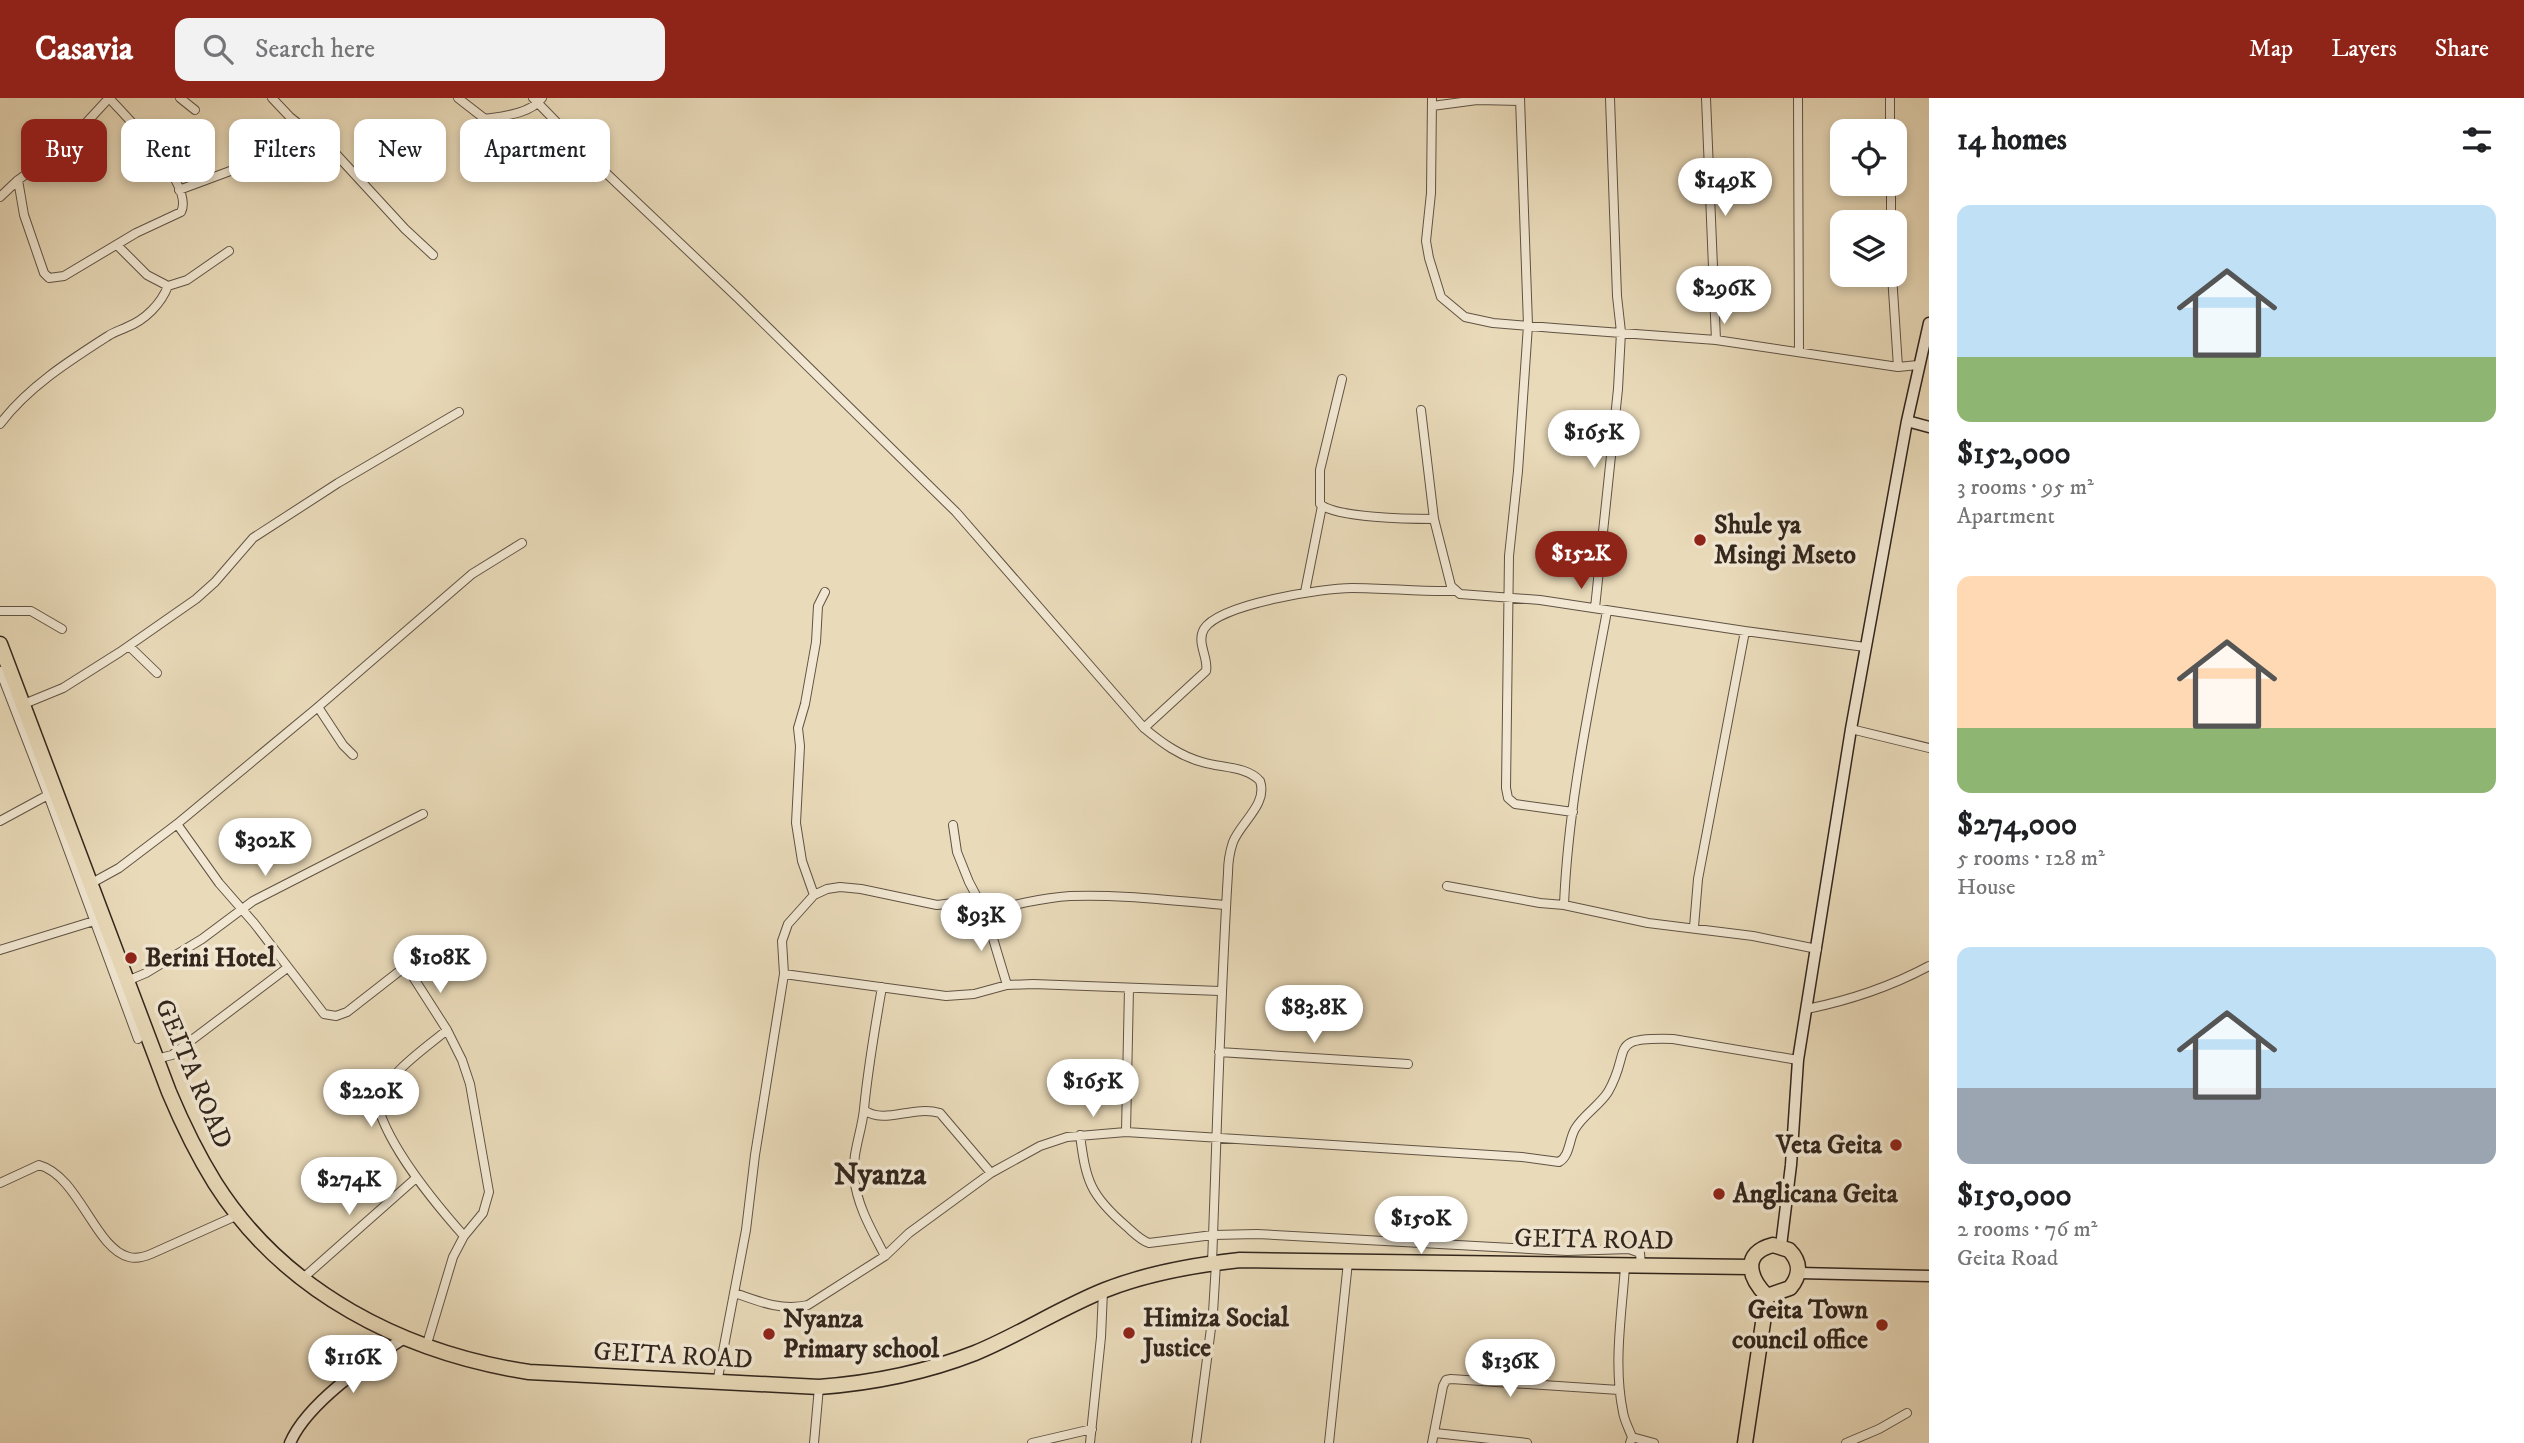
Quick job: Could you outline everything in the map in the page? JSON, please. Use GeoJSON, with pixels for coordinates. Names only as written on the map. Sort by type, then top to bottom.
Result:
{"type":"FeatureCollection","features":[{"type":"Feature","properties":{"kind":"highway","name":"GEITA ROAD"},"geometry":{"type":"LineString","coordinates":[[0,644],[156,1059],[182,1122],[215,1183],[238,1215],[289,1269],[362,1320],[426,1347],[485,1366],[528,1372],[819,1387],[856,1384],[934,1367],[977,1352],[1103,1291],[1164,1272],[1214,1263],[1240,1260],[1750,1267]]}},
{"type":"Feature","properties":{"kind":"highway"},"geometry":{"type":"LineString","coordinates":[[1745,1443],[1767,1296],[1753,1279],[1750,1267],[1754,1258],[1765,1247],[1781,1246],[1795,1256],[1799,1273],[1790,1288],[1767,1296]]}},
{"type":"Feature","properties":{"kind":"street"},"geometry":{"type":"LineString","coordinates":[[0,197],[18,180],[62,149],[109,98],[163,158],[184,205],[181,212],[149,226],[64,276],[55,278],[47,276],[30,234],[18,180]]}},
{"type":"Feature","properties":{"kind":"street"},"geometry":{"type":"LineString","coordinates":[[180,98],[195,110]]}},
{"type":"Feature","properties":{"kind":"street"},"geometry":{"type":"LineString","coordinates":[[272,98],[294,119]]}},
{"type":"Feature","properties":{"kind":"street"},"geometry":{"type":"LineString","coordinates":[[458,98],[485,119],[519,112],[539,102],[564,130],[956,512],[1144,729],[1163,744],[1189,757],[1250,773],[1261,781],[1261,797],[1233,843],[1228,868],[1220,991],[1212,1325],[1196,1443]]}},
{"type":"Feature","properties":{"kind":"street"},"geometry":{"type":"LineString","coordinates":[[1595,608],[1618,390],[1621,332],[1616,283],[1610,98]]}},
{"type":"Feature","properties":{"kind":"street"},"geometry":{"type":"LineString","coordinates":[[1706,98],[1716,340]]}},
{"type":"Feature","properties":{"kind":"street"},"geometry":{"type":"LineString","coordinates":[[1798,98],[1799,351]]}},
{"type":"Feature","properties":{"kind":"street"},"geometry":{"type":"LineString","coordinates":[[1890,98],[1890,119]]}},
{"type":"Feature","properties":{"kind":"street"},"geometry":{"type":"LineString","coordinates":[[1573,812],[1516,804],[1510,800],[1507,793],[1505,714],[1509,556],[1528,326],[1520,99],[1432,102],[1431,193],[1426,241],[1441,297],[1465,317],[1493,323],[1528,326],[1621,332],[1716,340],[1898,367],[1919,365]]}},
{"type":"Feature","properties":{"kind":"street"},"geometry":{"type":"LineString","coordinates":[[340,157],[405,229],[433,255]]}},
{"type":"Feature","properties":{"kind":"street"},"geometry":{"type":"LineString","coordinates":[[179,190],[229,171]]}},
{"type":"Feature","properties":{"kind":"street"},"geometry":{"type":"LineString","coordinates":[[117,246],[147,275],[168,286],[187,280],[229,251]]}},
{"type":"Feature","properties":{"kind":"street"},"geometry":{"type":"LineString","coordinates":[[0,424],[21,400],[65,365],[108,335],[137,322],[163,299],[168,286]]}},
{"type":"Feature","properties":{"kind":"street"},"geometry":{"type":"LineString","coordinates":[[1893,287],[1898,367]]}},
{"type":"Feature","properties":{"kind":"street"},"geometry":{"type":"LineString","coordinates":[[1781,1246],[1791,1165],[1798,1060],[1851,729],[1907,421],[1929,323]]}},
{"type":"Feature","properties":{"kind":"street"},"geometry":{"type":"LineString","coordinates":[[1305,592],[1322,506],[1320,470],[1342,379]]}},
{"type":"Feature","properties":{"kind":"street"},"geometry":{"type":"LineString","coordinates":[[1421,410],[1434,519],[1445,565],[1455,592]]}},
{"type":"Feature","properties":{"kind":"street"},"geometry":{"type":"LineString","coordinates":[[24,704],[72,683],[130,646],[196,599],[215,582],[253,538],[338,483],[459,412]]}},
{"type":"Feature","properties":{"kind":"street"},"geometry":{"type":"LineString","coordinates":[[1907,421],[1929,427]]}},
{"type":"Feature","properties":{"kind":"street"},"geometry":{"type":"LineString","coordinates":[[1322,506],[1330,510],[1376,516],[1434,519]]}},
{"type":"Feature","properties":{"kind":"street"},"geometry":{"type":"LineString","coordinates":[[90,884],[119,868],[177,824],[318,707],[454,588],[522,543]]}},
{"type":"Feature","properties":{"kind":"street"},"geometry":{"type":"LineString","coordinates":[[1144,729],[1206,671],[1202,639],[1208,625],[1244,606],[1305,592],[1351,588],[1455,592],[1595,608],[1865,647]]}},
{"type":"Feature","properties":{"kind":"street"},"geometry":{"type":"LineString","coordinates":[[814,895],[802,861],[797,835],[800,746],[798,728],[816,642],[819,601],[825,592]]}},
{"type":"Feature","properties":{"kind":"street"},"geometry":{"type":"LineString","coordinates":[[0,611],[31,611],[62,629]]}},
{"type":"Feature","properties":{"kind":"street"},"geometry":{"type":"LineString","coordinates":[[1564,905],[1565,875],[1582,746],[1607,611]]}},
{"type":"Feature","properties":{"kind":"street"},"geometry":{"type":"LineString","coordinates":[[1694,927],[1698,879],[1745,631]]}},
{"type":"Feature","properties":{"kind":"street"},"geometry":{"type":"LineString","coordinates":[[130,646],[157,673]]}},
{"type":"Feature","properties":{"kind":"street"},"geometry":{"type":"LineString","coordinates":[[0,671],[138,1039]]}},
{"type":"Feature","properties":{"kind":"street"},"geometry":{"type":"LineString","coordinates":[[318,707],[343,745],[353,755]]}},
{"type":"Feature","properties":{"kind":"street"},"geometry":{"type":"LineString","coordinates":[[1851,729],[1929,748]]}},
{"type":"Feature","properties":{"kind":"street"},"geometry":{"type":"LineString","coordinates":[[0,821],[48,794]]}},
{"type":"Feature","properties":{"kind":"street"},"geometry":{"type":"LineString","coordinates":[[127,981],[146,973],[195,943],[242,908],[422,814]]}},
{"type":"Feature","properties":{"kind":"street"},"geometry":{"type":"LineString","coordinates":[[177,824],[219,883],[242,908],[321,1011],[337,1016],[355,1006],[405,966],[447,1030],[470,1084],[489,1192],[483,1213],[464,1236],[445,1277],[426,1347]]}},
{"type":"Feature","properties":{"kind":"street"},"geometry":{"type":"LineString","coordinates":[[953,825],[957,852],[977,900],[985,912],[1007,985]]}},
{"type":"Feature","properties":{"kind":"street"},"geometry":{"type":"LineString","coordinates":[[1447,886],[1564,905],[1648,923],[1753,936],[1817,949]]}},
{"type":"Feature","properties":{"kind":"street"},"geometry":{"type":"LineString","coordinates":[[717,1383],[746,1230],[755,1155],[784,974],[784,930],[814,895],[827,889],[861,889],[937,905],[977,900]]}},
{"type":"Feature","properties":{"kind":"street"},"geometry":{"type":"LineString","coordinates":[[985,912],[1027,902],[1071,896],[1226,905]]}},
{"type":"Feature","properties":{"kind":"street"},"geometry":{"type":"LineString","coordinates":[[0,950],[94,922]]}},
{"type":"Feature","properties":{"kind":"street"},"geometry":{"type":"LineString","coordinates":[[1807,1009],[1869,994],[1900,982],[1929,966]]}},
{"type":"Feature","properties":{"kind":"street"},"geometry":{"type":"LineString","coordinates":[[156,1059],[172,1055],[287,968]]}},
{"type":"Feature","properties":{"kind":"street"},"geometry":{"type":"LineString","coordinates":[[784,974],[946,996],[974,994],[1007,985],[1058,984],[1220,991]]}},
{"type":"Feature","properties":{"kind":"street"},"geometry":{"type":"LineString","coordinates":[[882,987],[854,1174],[862,1208],[885,1256]]}},
{"type":"Feature","properties":{"kind":"street"},"geometry":{"type":"LineString","coordinates":[[1126,1132],[1129,988]]}},
{"type":"Feature","properties":{"kind":"street"},"geometry":{"type":"LineString","coordinates":[[447,1030],[391,1079],[377,1103],[393,1140],[416,1178],[464,1236]]}},
{"type":"Feature","properties":{"kind":"street"},"geometry":{"type":"LineString","coordinates":[[735,1293],[774,1307],[794,1308],[808,1305],[885,1256],[909,1233],[991,1173],[1040,1146],[1080,1135],[1126,1132],[1218,1137],[1522,1157],[1559,1162],[1565,1158],[1575,1129],[1606,1094],[1615,1076],[1622,1049],[1631,1042],[1653,1038],[1673,1039],[1798,1060]]}},
{"type":"Feature","properties":{"kind":"street"},"geometry":{"type":"LineString","coordinates":[[1219,1052],[1408,1064]]}},
{"type":"Feature","properties":{"kind":"street"},"geometry":{"type":"LineString","coordinates":[[864,1110],[878,1117],[919,1109],[940,1112],[991,1173]]}},
{"type":"Feature","properties":{"kind":"street"},"geometry":{"type":"LineString","coordinates":[[1080,1135],[1087,1178],[1097,1198],[1149,1243],[1213,1235],[1257,1234],[1567,1251],[1629,1249],[1640,1253],[1641,1265]]}},
{"type":"Feature","properties":{"kind":"street"},"geometry":{"type":"LineString","coordinates":[[0,1184],[39,1165],[51,1168],[66,1183],[110,1244],[128,1257],[139,1258],[158,1252],[238,1215]]}},
{"type":"Feature","properties":{"kind":"street"},"geometry":{"type":"LineString","coordinates":[[302,1279],[416,1178]]}},
{"type":"Feature","properties":{"kind":"street"},"geometry":{"type":"LineString","coordinates":[[1329,1443],[1348,1262]]}},
{"type":"Feature","properties":{"kind":"street"},"geometry":{"type":"LineString","coordinates":[[1625,1266],[1619,1390],[1631,1440],[1654,1443]]}},
{"type":"Feature","properties":{"kind":"street"},"geometry":{"type":"LineString","coordinates":[[1799,1273],[1929,1276]]}},
{"type":"Feature","properties":{"kind":"street"},"geometry":{"type":"LineString","coordinates":[[1090,1443],[1103,1291]]}},
{"type":"Feature","properties":{"kind":"street"},"geometry":{"type":"LineString","coordinates":[[290,1443],[307,1416],[351,1375],[404,1338]]}},
{"type":"Feature","properties":{"kind":"street"},"geometry":{"type":"LineString","coordinates":[[1432,1443],[1446,1380],[1619,1390]]}},
{"type":"Feature","properties":{"kind":"street"},"geometry":{"type":"LineString","coordinates":[[814,1443],[819,1387]]}},
{"type":"Feature","properties":{"kind":"street"},"geometry":{"type":"LineString","coordinates":[[1846,1443],[1907,1413]]}},
{"type":"Feature","properties":{"kind":"street"},"geometry":{"type":"LineString","coordinates":[[1032,1443],[1092,1429]]}},
{"type":"Feature","properties":{"kind":"street"},"geometry":{"type":"LineString","coordinates":[[1435,1433],[1527,1443]]}},
{"type":"Feature","properties":{"kind":"place","name":"Shule ya Msingi Mseto"},"geometry":{"type":"Point","coordinates":[1700,540]}},
{"type":"Feature","properties":{"kind":"place","name":"Berini Hotel"},"geometry":{"type":"Point","coordinates":[131,958]}},
{"type":"Feature","properties":{"kind":"place","name":"Veta Geita"},"geometry":{"type":"Point","coordinates":[1896,1145]}},
{"type":"Feature","properties":{"kind":"place","name":"Anglicana Geita"},"geometry":{"type":"Point","coordinates":[1719,1194]}},
{"type":"Feature","properties":{"kind":"place","name":"Geita Town council office"},"geometry":{"type":"Point","coordinates":[1882,1325]}},
{"type":"Feature","properties":{"kind":"place","name":"Himiza Social Justice"},"geometry":{"type":"Point","coordinates":[1129,1333]}},
{"type":"Feature","properties":{"kind":"place","name":"Nyanza Primary school"},"geometry":{"type":"Point","coordinates":[769,1334]}},
{"type":"Feature","properties":{"kind":"district","name":"Nyanza"},"geometry":{"type":"Point","coordinates":[880,1175]}}]}
